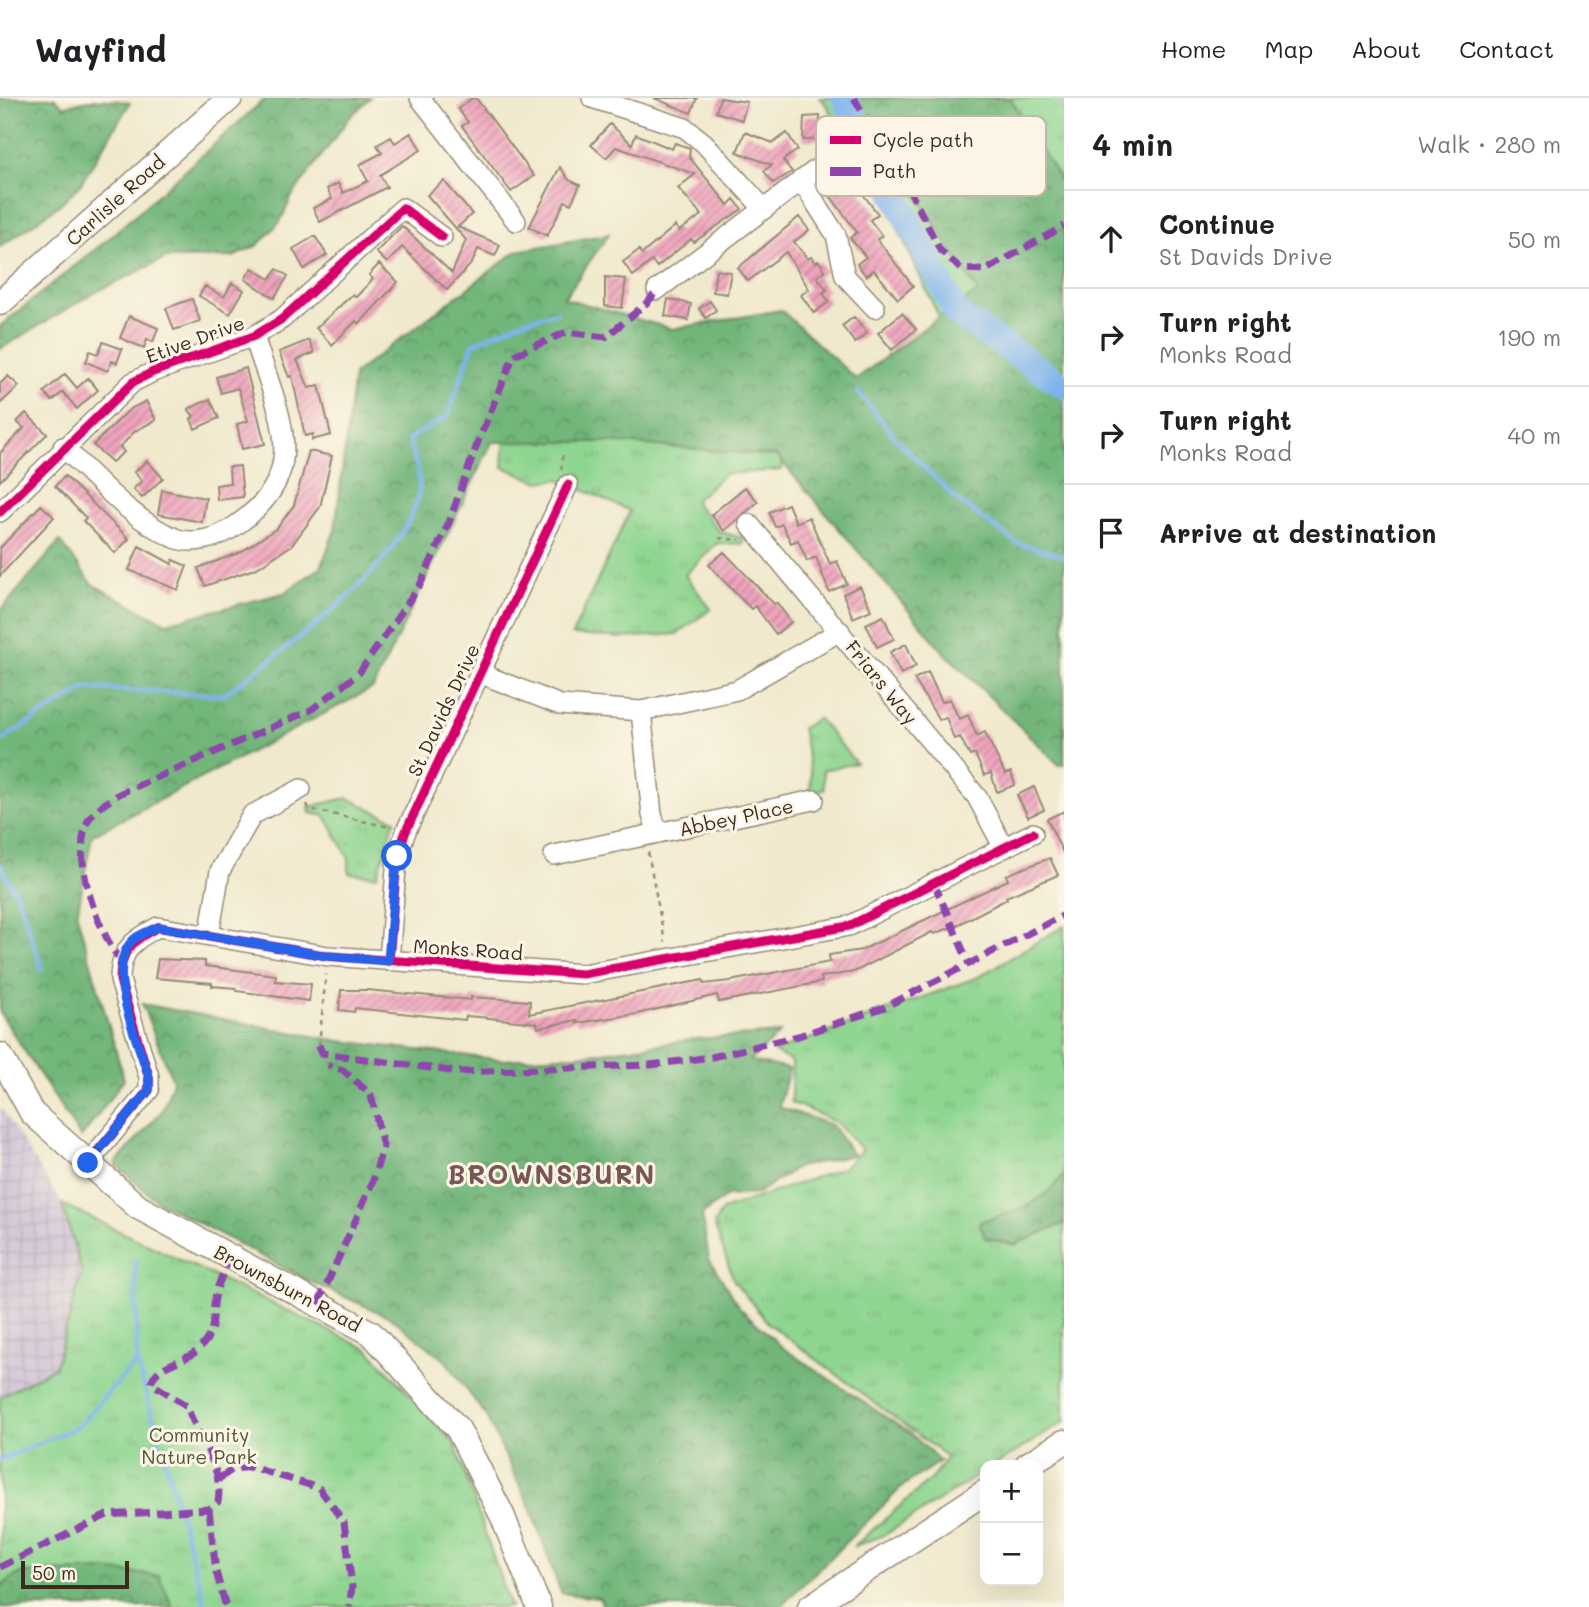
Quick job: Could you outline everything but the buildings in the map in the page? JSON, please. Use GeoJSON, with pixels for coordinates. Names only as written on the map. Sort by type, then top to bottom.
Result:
{"type":"FeatureCollection","features":[{"type":"Feature","properties":{"kind":"main road","name":"Carlisle Road"},"geometry":{"type":"LineString","coordinates":[[0,303],[230,98]]}},
{"type":"Feature","properties":{"kind":"main road","name":"Brownsburn Road"},"geometry":{"type":"LineString","coordinates":[[0,1055],[32,1113],[138,1207],[371,1333],[458,1429],[502,1515],[539,1607]]}},
{"type":"Feature","properties":{"kind":"main road"},"geometry":{"type":"LineString","coordinates":[[1035,1460],[1064,1442]]}},
{"type":"Feature","properties":{"kind":"main road"},"geometry":{"type":"LineString","coordinates":[[810,1607],[980,1495]]}},
{"type":"Feature","properties":{"kind":"street"},"geometry":{"type":"LineString","coordinates":[[420,98],[516,221]]}},
{"type":"Feature","properties":{"kind":"street"},"geometry":{"type":"LineString","coordinates":[[592,98],[685,128],[704,143],[764,209]]}},
{"type":"Feature","properties":{"kind":"street"},"geometry":{"type":"LineString","coordinates":[[657,290],[816,170]]}},
{"type":"Feature","properties":{"kind":"street"},"geometry":{"type":"LineString","coordinates":[[802,180],[836,235],[845,276],[875,308]]}},
{"type":"Feature","properties":{"kind":"street","name":"Etive Drive"},"geometry":{"type":"LineString","coordinates":[[0,512],[63,447],[133,382],[153,372],[254,337],[282,319],[403,208],[442,237]]}},
{"type":"Feature","properties":{"kind":"street"},"geometry":{"type":"LineString","coordinates":[[63,447],[140,518],[156,529],[178,540],[195,541],[227,532],[263,505],[273,491],[286,460],[285,440],[254,337]]}},
{"type":"Feature","properties":{"kind":"street","name":"St Davids Drive"},"geometry":{"type":"LineString","coordinates":[[388,961],[397,856],[406,831],[568,485]]}},
{"type":"Feature","properties":{"kind":"street","name":"Friars Way"},"geometry":{"type":"LineString","coordinates":[[749,524],[977,797],[1004,848]]}},
{"type":"Feature","properties":{"kind":"street"},"geometry":{"type":"LineString","coordinates":[[479,673],[560,705],[641,711],[737,690],[840,631]]}},
{"type":"Feature","properties":{"kind":"street","name":"Abbey Place"},"geometry":{"type":"LineString","coordinates":[[641,711],[652,835]]}},
{"type":"Feature","properties":{"kind":"street"},"geometry":{"type":"LineString","coordinates":[[209,936],[219,871],[253,815],[301,789]]}},
{"type":"Feature","properties":{"kind":"street","name":"Abbey Place"},"geometry":{"type":"LineString","coordinates":[[554,855],[814,800]]}},
{"type":"Feature","properties":{"kind":"street","name":"Monks Road"},"geometry":{"type":"LineString","coordinates":[[88,1163],[149,1090],[149,1077],[120,980],[124,956],[133,940],[158,927],[328,956],[583,974],[849,926],[1033,833]]}},
{"type":"Feature","properties":{"kind":"path"},"geometry":{"type":"LineString","coordinates":[[301,789],[309,809],[406,831]]}},
{"type":"Feature","properties":{"kind":"path"},"geometry":{"type":"LineString","coordinates":[[652,835],[668,959]]}},
{"type":"Feature","properties":{"kind":"path"},"geometry":{"type":"LineString","coordinates":[[319,1045],[328,956]]}},
{"type":"Feature","properties":{"kind":"path"},"geometry":{"type":"LineString","coordinates":[[322,1053],[328,1065]]}},
{"type":"Feature","properties":{"kind":"shaded area"},"geometry":{"type":"Polygon","coordinates":[[[0,1106],[62,1204],[82,1272],[55,1367],[0,1397],[0,1106]]]}},
{"type":"Feature","properties":{"kind":"green space"},"geometry":{"type":"Polygon","coordinates":[[[0,98],[55,98],[64,107],[97,100],[130,103],[80,185],[58,206],[0,247],[0,98]]]}},
{"type":"Feature","properties":{"kind":"green space"},"geometry":{"type":"Polygon","coordinates":[[[266,98],[370,98],[350,117],[292,196],[280,222],[258,245],[233,257],[166,258],[94,293],[0,349],[0,326],[107,240],[266,98]]]}},
{"type":"Feature","properties":{"kind":"green space"},"geometry":{"type":"Polygon","coordinates":[[[817,98],[1064,98],[1064,376],[951,343],[883,196],[1046,196],[1046,116],[833,116],[822,99],[817,98]]]}},
{"type":"Feature","properties":{"kind":"green space"},"geometry":{"type":"Polygon","coordinates":[[[855,98],[1010,98],[1021,116],[866,116],[855,98]]]}},
{"type":"Feature","properties":{"kind":"green space"},"geometry":{"type":"Polygon","coordinates":[[[1046,157],[1064,186],[1064,764],[1059,765],[944,652],[777,456],[609,442],[492,442],[373,688],[92,835],[77,915],[124,1079],[81,1138],[0,1013],[0,611],[60,541],[93,585],[166,623],[284,593],[321,567],[335,529],[354,374],[517,251],[609,234],[564,298],[672,329],[781,310],[856,379],[935,320],[978,292],[917,196],[1046,196],[1046,157]]]}},
{"type":"Feature","properties":{"kind":"green space"},"geometry":{"type":"Polygon","coordinates":[[[505,427],[782,440],[781,470],[725,474],[694,501],[720,532],[743,538],[743,544],[717,543],[685,575],[711,609],[677,634],[625,638],[572,635],[630,511],[559,479],[539,482],[503,467],[505,427]]]}},
{"type":"Feature","properties":{"kind":"green space"},"geometry":{"type":"Polygon","coordinates":[[[818,718],[856,763],[823,770],[824,789],[810,792],[811,775],[802,728],[818,718]]]}},
{"type":"Feature","properties":{"kind":"green space"},"geometry":{"type":"Polygon","coordinates":[[[347,798],[395,820],[377,876],[349,873],[349,858],[325,816],[310,813],[309,807],[347,798]]]}},
{"type":"Feature","properties":{"kind":"green space"},"geometry":{"type":"Polygon","coordinates":[[[1064,926],[1064,1422],[1003,1460],[980,1460],[980,1474],[886,1534],[853,1547],[931,1479],[947,1457],[768,1323],[734,1281],[714,1224],[722,1210],[843,1168],[862,1150],[836,1122],[791,1102],[792,1062],[774,1052],[978,977],[1064,926]]]}},
{"type":"Feature","properties":{"kind":"green space"},"geometry":{"type":"Polygon","coordinates":[[[142,1004],[339,1041],[504,1060],[589,1054],[695,1039],[780,1033],[750,1061],[789,1069],[779,1107],[832,1125],[853,1155],[798,1167],[756,1194],[726,1196],[702,1215],[709,1259],[740,1308],[783,1348],[911,1434],[940,1461],[903,1486],[780,1607],[604,1607],[599,1598],[561,1593],[530,1507],[486,1416],[445,1360],[390,1317],[309,1281],[157,1201],[115,1164],[162,1111],[173,1081],[142,1004]]]}},
{"type":"Feature","properties":{"kind":"green space"},"geometry":{"type":"Polygon","coordinates":[[[1064,1174],[1064,1223],[1015,1245],[985,1238],[979,1222],[1016,1211],[1036,1201],[1064,1174]]]}},
{"type":"Feature","properties":{"kind":"green space","name":"Community Nature Park"},"geometry":{"type":"Polygon","coordinates":[[[62,1204],[368,1349],[455,1444],[510,1607],[0,1607],[0,1397],[55,1367],[82,1272],[62,1204]]]}},
{"type":"Feature","properties":{"kind":"green space"},"geometry":{"type":"Polygon","coordinates":[[[104,1570],[159,1576],[173,1607],[0,1607],[0,1586],[21,1573],[104,1570]]]}},
{"type":"Feature","properties":{"kind":"waterway"},"geometry":{"type":"LineString","coordinates":[[844,98],[853,116]]}},
{"type":"Feature","properties":{"kind":"waterway"},"geometry":{"type":"LineString","coordinates":[[895,196],[957,314],[1064,386]]}},
{"type":"Feature","properties":{"kind":"waterway"},"geometry":{"type":"LineString","coordinates":[[0,741],[85,688],[224,695],[308,631],[366,578],[390,550],[409,521],[420,486],[409,439],[448,416],[473,344],[522,321],[557,312]]}},
{"type":"Feature","properties":{"kind":"waterway"},"geometry":{"type":"LineString","coordinates":[[858,392],[898,441],[958,501],[1017,543],[1064,556]]}},
{"type":"Feature","properties":{"kind":"waterway"},"geometry":{"type":"LineString","coordinates":[[0,864],[20,903],[42,969]]}},
{"type":"Feature","properties":{"kind":"waterway"},"geometry":{"type":"LineString","coordinates":[[0,1460],[77,1427],[137,1361],[135,1259]]}},
{"type":"Feature","properties":{"kind":"waterway"},"geometry":{"type":"LineString","coordinates":[[137,1362],[206,1607]]}},
{"type":"Feature","properties":{"kind":"marked path"},"geometry":{"type":"LineString","coordinates":[[854,98],[865,116]]}},
{"type":"Feature","properties":{"kind":"marked path"},"geometry":{"type":"LineString","coordinates":[[913,196],[940,250],[961,269],[986,270],[1064,226]]}},
{"type":"Feature","properties":{"kind":"marked path"},"geometry":{"type":"LineString","coordinates":[[122,963],[97,917],[86,880],[82,844],[90,817],[119,794],[311,710],[359,673],[420,585],[449,522],[479,439],[514,355],[567,332],[606,337],[649,301],[657,290]]}},
{"type":"Feature","properties":{"kind":"marked path"},"geometry":{"type":"LineString","coordinates":[[934,883],[969,964]]}},
{"type":"Feature","properties":{"kind":"marked path"},"geometry":{"type":"LineString","coordinates":[[319,1045],[322,1053],[458,1072],[650,1065],[712,1057],[798,1036],[885,1007],[1064,915]]}},
{"type":"Feature","properties":{"kind":"marked path"},"geometry":{"type":"LineString","coordinates":[[318,1304],[373,1181],[383,1146],[371,1095],[343,1070],[328,1065]]}},
{"type":"Feature","properties":{"kind":"marked path"},"geometry":{"type":"LineString","coordinates":[[0,1567],[107,1515],[209,1509],[218,1502],[219,1489],[214,1465],[187,1406],[151,1383],[159,1371],[193,1354],[205,1342],[212,1329],[217,1288],[230,1257]]}},
{"type":"Feature","properties":{"kind":"marked path"},"geometry":{"type":"LineString","coordinates":[[220,1478],[233,1469],[251,1467],[319,1488],[344,1522],[352,1587],[349,1607]]}},
{"type":"Feature","properties":{"kind":"marked path"},"geometry":{"type":"LineString","coordinates":[[209,1509],[216,1572],[226,1607]]}},
{"type":"Feature","properties":{"kind":"cycle path"},"geometry":{"type":"LineString","coordinates":[[0,512],[133,382],[153,372],[254,336],[282,319],[403,208],[442,237]]}},
{"type":"Feature","properties":{"kind":"cycle path"},"geometry":{"type":"LineString","coordinates":[[389,961],[397,856],[406,831],[568,485]]}},
{"type":"Feature","properties":{"kind":"cycle path"},"geometry":{"type":"LineString","coordinates":[[88,1163],[149,1090],[149,1077],[120,980],[125,953],[135,942],[158,927],[328,956],[583,974],[849,926],[1033,833]]}},
{"type":"Feature","properties":{"kind":"district","name":"BROWNSBURN"},"geometry":{"type":"Point","coordinates":[552,1174]}},
{"type":"Feature","properties":{"kind":"route"},"geometry":{"type":"LineString","coordinates":[[88,1163],[149,1090],[149,1077],[120,980],[124,956],[133,940],[158,927],[328,956],[388,961],[397,856]]}}]}
